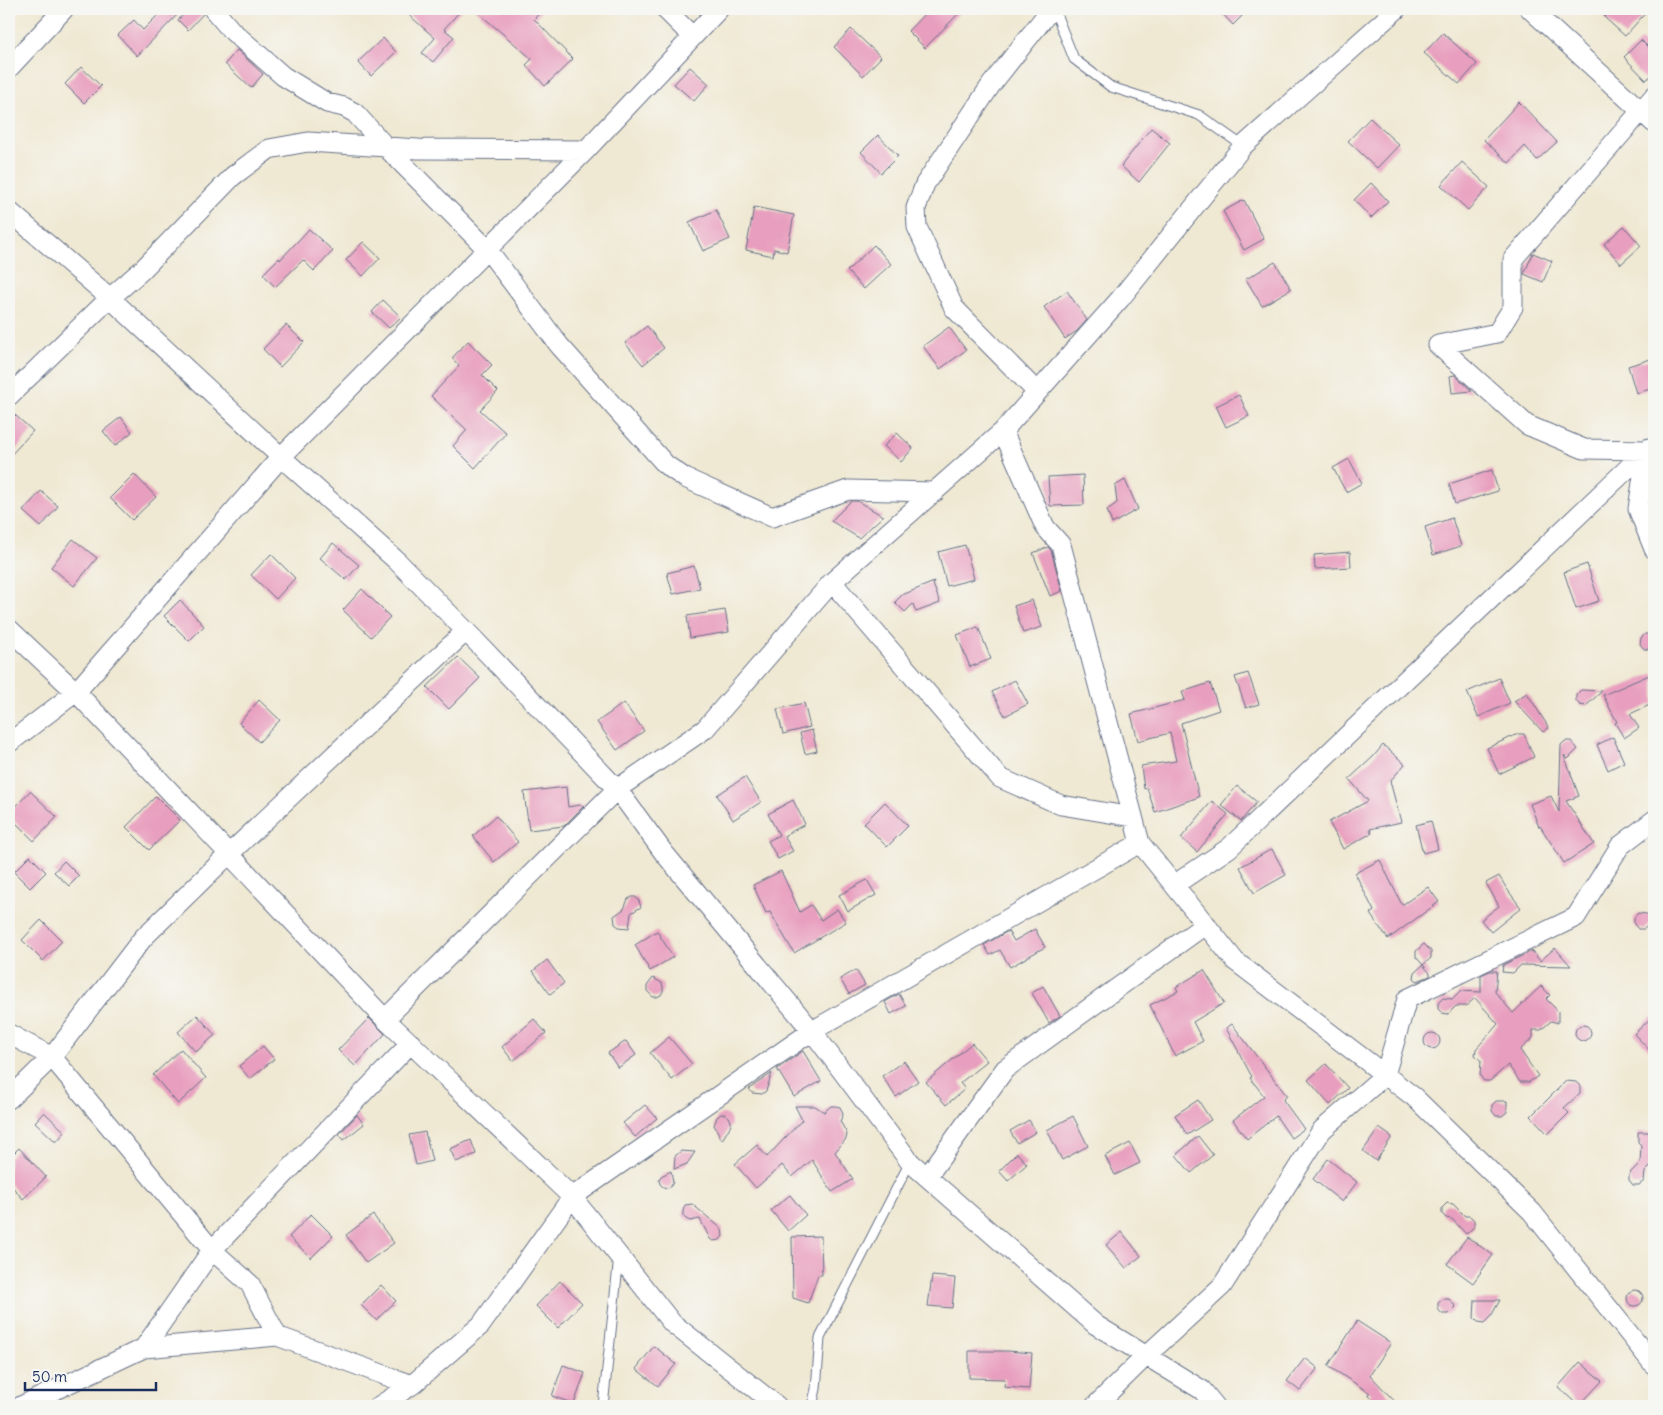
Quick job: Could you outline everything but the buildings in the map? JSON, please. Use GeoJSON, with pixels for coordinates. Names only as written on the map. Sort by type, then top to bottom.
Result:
{"type":"FeatureCollection","features":[{"type":"Feature","properties":{"kind":"street"},"geometry":{"type":"LineString","coordinates":[[9,68],[64,9]]}},
{"type":"Feature","properties":{"kind":"street"},"geometry":{"type":"LineString","coordinates":[[213,9],[231,30],[283,76],[326,103],[344,107],[355,113],[488,250],[559,345],[666,465],[685,478],[772,517],[848,490],[935,492]]}},
{"type":"Feature","properties":{"kind":"street"},"geometry":{"type":"LineString","coordinates":[[665,9],[692,36]]}},
{"type":"Feature","properties":{"kind":"street"},"geometry":{"type":"LineString","coordinates":[[9,743],[76,692],[282,457],[586,150],[719,9]]}},
{"type":"Feature","properties":{"kind":"street"},"geometry":{"type":"LineString","coordinates":[[1037,392],[954,308],[917,227],[916,208],[925,184],[991,85],[1053,9]]}},
{"type":"Feature","properties":{"kind":"street"},"geometry":{"type":"LineString","coordinates":[[385,1019],[617,789],[704,729],[832,582],[1003,431],[1120,299],[1243,146],[1397,9]]}},
{"type":"Feature","properties":{"kind":"street"},"geometry":{"type":"LineString","coordinates":[[1530,9],[1648,117]]}},
{"type":"Feature","properties":{"kind":"street"},"geometry":{"type":"LineString","coordinates":[[1650,446],[1584,449],[1527,424],[1438,345],[1497,332],[1513,307],[1513,260],[1648,117],[1654,96]]}},
{"type":"Feature","properties":{"kind":"street"},"geometry":{"type":"LineString","coordinates":[[9,396],[110,298],[142,270],[233,176],[269,149],[308,142],[418,149],[586,150]]}},
{"type":"Feature","properties":{"kind":"street"},"geometry":{"type":"LineString","coordinates":[[9,211],[110,298],[397,561],[617,789],[664,853],[812,1031],[910,1162],[1096,1325],[1202,1390],[1215,1406]]}},
{"type":"Feature","properties":{"kind":"street"},"geometry":{"type":"LineString","coordinates":[[1003,431],[1045,527],[1061,546],[1140,843],[1235,961],[1414,1097],[1532,1212],[1654,1365]]}},
{"type":"Feature","properties":{"kind":"street"},"geometry":{"type":"LineString","coordinates":[[1650,446],[1638,509],[1654,549]]}},
{"type":"Feature","properties":{"kind":"street"},"geometry":{"type":"LineString","coordinates":[[1174,885],[1229,848],[1650,446]]}},
{"type":"Feature","properties":{"kind":"street"},"geometry":{"type":"LineString","coordinates":[[832,582],[1000,778],[1060,805],[1133,817]]}},
{"type":"Feature","properties":{"kind":"street"},"geometry":{"type":"LineString","coordinates":[[9,629],[76,692],[385,1019],[572,1197],[672,1323],[777,1406]]}},
{"type":"Feature","properties":{"kind":"street"},"geometry":{"type":"LineString","coordinates":[[9,1099],[52,1057],[143,938],[229,854],[466,631]]}},
{"type":"Feature","properties":{"kind":"street"},"geometry":{"type":"LineString","coordinates":[[1095,1406],[1222,1286],[1322,1130],[1385,1074],[1407,999],[1576,916],[1620,846],[1654,820]]}},
{"type":"Feature","properties":{"kind":"street"},"geometry":{"type":"LineString","coordinates":[[378,1406],[412,1385],[481,1325],[572,1197],[812,1031],[1140,843]]}},
{"type":"Feature","properties":{"kind":"street"},"geometry":{"type":"LineString","coordinates":[[927,1177],[1005,1069],[1206,924]]}},
{"type":"Feature","properties":{"kind":"street"},"geometry":{"type":"LineString","coordinates":[[9,1034],[52,1057],[212,1250],[250,1284],[277,1336]]}},
{"type":"Feature","properties":{"kind":"street"},"geometry":{"type":"LineString","coordinates":[[144,1348],[212,1250],[411,1043]]}},
{"type":"Feature","properties":{"kind":"street"},"geometry":{"type":"LineString","coordinates":[[21,1406],[144,1348],[277,1336],[412,1385]]}},
{"type":"Feature","properties":{"kind":"lane"},"geometry":{"type":"LineString","coordinates":[[1053,9],[1074,59],[1111,87],[1199,115],[1243,146]]}},
{"type":"Feature","properties":{"kind":"lane"},"geometry":{"type":"LineString","coordinates":[[812,1406],[816,1389],[820,1338],[910,1162]]}},
{"type":"Feature","properties":{"kind":"lane"},"geometry":{"type":"LineString","coordinates":[[603,1406],[619,1256]]}}]}
